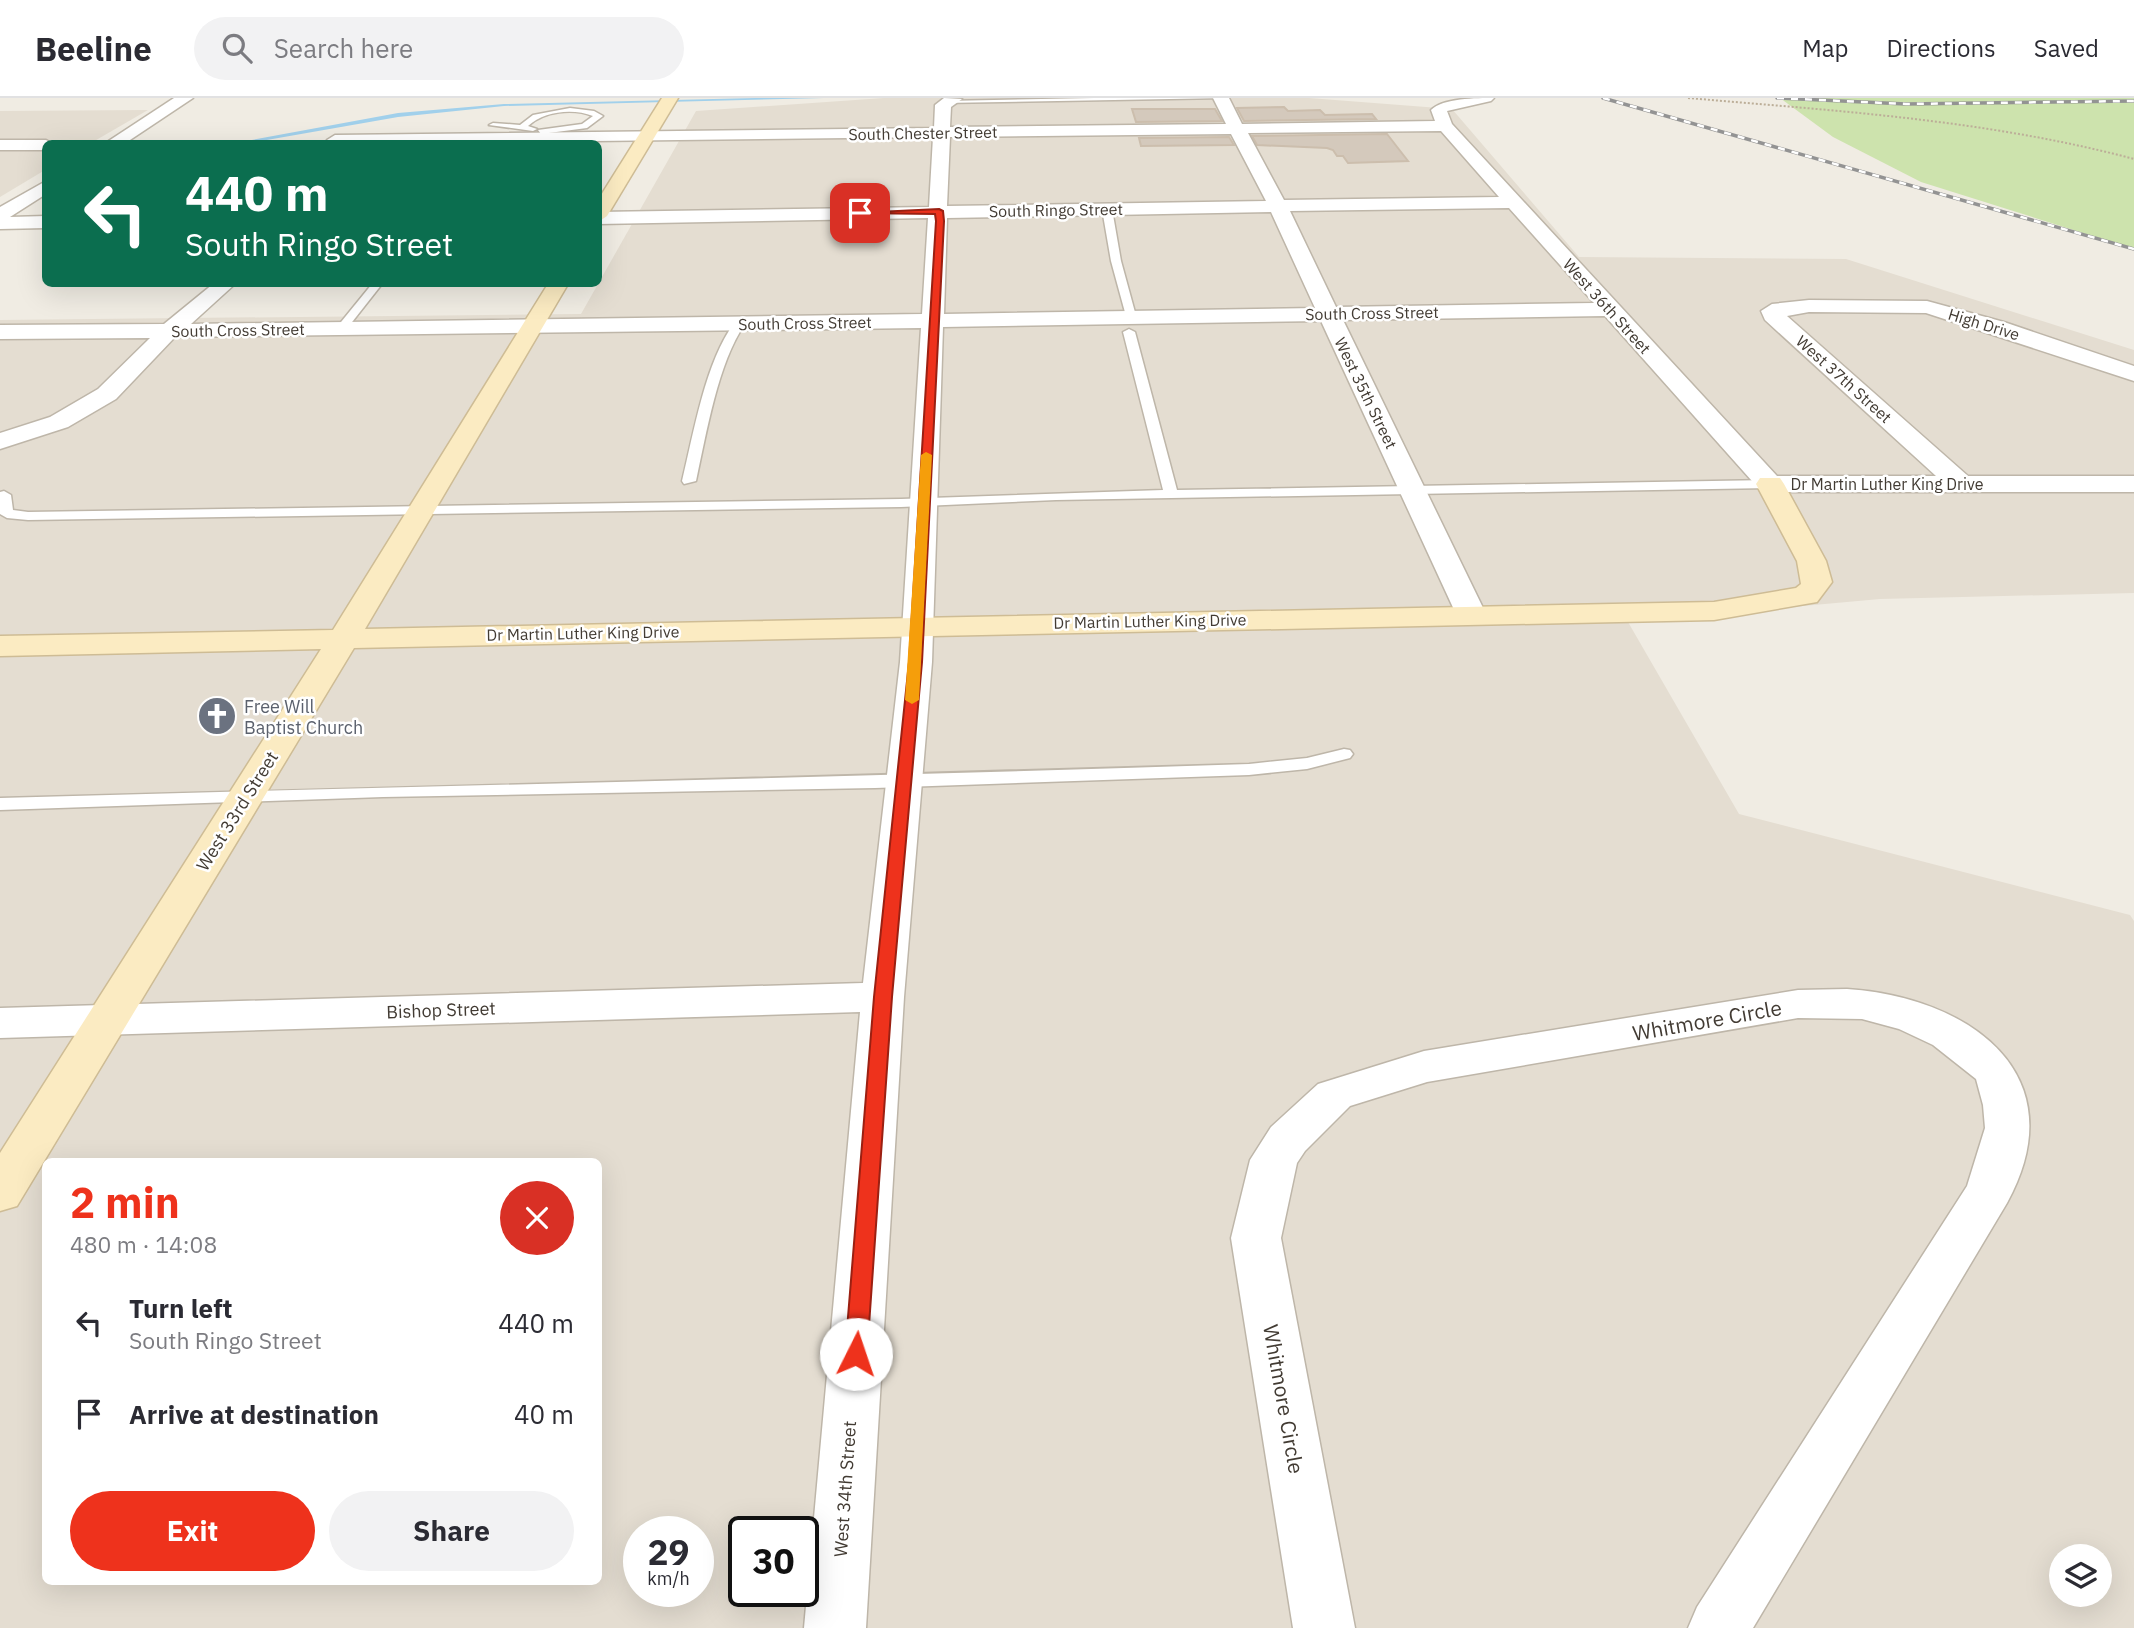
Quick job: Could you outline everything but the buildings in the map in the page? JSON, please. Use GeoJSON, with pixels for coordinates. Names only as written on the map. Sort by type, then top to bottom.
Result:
{"type":"FeatureCollection","features":[{"type":"Feature","properties":{"kind":"street"},"geometry":{"type":"LineString","coordinates":[[118,140],[185,98]]}},
{"type":"Feature","properties":{"kind":"street","name":"West 35th Street"},"geometry":{"type":"LineString","coordinates":[[1221,98],[1278,208],[1415,491],[1471,614]]}},
{"type":"Feature","properties":{"kind":"street"},"geometry":{"type":"LineString","coordinates":[[1445,126],[1439,110],[1441,108],[1486,98]]}},
{"type":"Feature","properties":{"kind":"street"},"geometry":{"type":"LineString","coordinates":[[602,210],[668,101]]}},
{"type":"Feature","properties":{"kind":"street","name":"West 34th Street"},"geometry":{"type":"LineString","coordinates":[[835,1628],[883,997],[916,626],[941,133],[950,101]]}},
{"type":"Feature","properties":{"kind":"street","name":"South Chester Street"},"geometry":{"type":"LineString","coordinates":[[335,140],[540,135],[1445,126]]}},
{"type":"Feature","properties":{"kind":"street","name":"West 36th Street"},"geometry":{"type":"LineString","coordinates":[[1445,126],[1770,484]]}},
{"type":"Feature","properties":{"kind":"street"},"geometry":{"type":"LineString","coordinates":[[0,145],[42,145]]}},
{"type":"Feature","properties":{"kind":"street"},"geometry":{"type":"LineString","coordinates":[[0,215],[42,189]]}},
{"type":"Feature","properties":{"kind":"street","name":"South Ringo Street"},"geometry":{"type":"LineString","coordinates":[[602,217],[1278,208],[1514,202]]}},
{"type":"Feature","properties":{"kind":"street"},"geometry":{"type":"LineString","coordinates":[[0,223],[42,222]]}},
{"type":"Feature","properties":{"kind":"street"},"geometry":{"type":"LineString","coordinates":[[0,441],[51,425],[107,394],[169,331],[221,287]]}},
{"type":"Feature","properties":{"kind":"street","name":"West 33rd Street"},"geometry":{"type":"LineString","coordinates":[[0,1193],[343,639],[556,287]]}},
{"type":"Feature","properties":{"kind":"street","name":"High Drive"},"geometry":{"type":"LineString","coordinates":[[1829,306],[1927,307],[1996,327],[2134,374]]}},
{"type":"Feature","properties":{"kind":"street","name":"West 37th Street"},"geometry":{"type":"LineString","coordinates":[[1829,306],[1779,308],[1772,311],[1773,315],[1961,484]]}},
{"type":"Feature","properties":{"kind":"street","name":"South Cross Street"},"geometry":{"type":"LineString","coordinates":[[0,332],[932,320],[1130,324],[1328,314],[1610,309]]}},
{"type":"Feature","properties":{"kind":"street","name":"Dr Martin Luther King Drive"},"geometry":{"type":"LineString","coordinates":[[0,646],[1714,611],[1806,597],[1815,588],[1818,577],[1770,484],[2134,484]]}},
{"type":"Feature","properties":{"kind":"street","name":"Bishop Street"},"geometry":{"type":"LineString","coordinates":[[0,1023],[883,997]]}},
{"type":"Feature","properties":{"kind":"street","name":"Whitmore Circle"},"geometry":{"type":"LineString","coordinates":[[1324,1628],[1256,1238],[1274,1160],[1307,1117],[1334,1095],[1424,1067],[1798,1004],[1861,1005],[1896,1013],[1957,1041],[1993,1069],[2003,1093],[2009,1128],[1990,1190],[1719,1628]]}},
{"type":"Feature","properties":{"kind":"lane"},"geometry":{"type":"LineString","coordinates":[[950,101],[1221,98]]}},
{"type":"Feature","properties":{"kind":"lane"},"geometry":{"type":"LineString","coordinates":[[493,125],[522,128],[540,135],[584,127],[599,116],[587,112],[548,114],[529,121],[522,128]]}},
{"type":"Feature","properties":{"kind":"lane"},"geometry":{"type":"LineString","coordinates":[[1107,209],[1130,324],[1171,494]]}},
{"type":"Feature","properties":{"kind":"lane"},"geometry":{"type":"LineString","coordinates":[[341,329],[375,287]]}},
{"type":"Feature","properties":{"kind":"lane"},"geometry":{"type":"LineString","coordinates":[[689,481],[706,408],[731,335],[739,324]]}},
{"type":"Feature","properties":{"kind":"lane"},"geometry":{"type":"LineString","coordinates":[[4,495],[7,514],[28,516],[420,512],[1171,494],[1770,484]]}},
{"type":"Feature","properties":{"kind":"lane"},"geometry":{"type":"LineString","coordinates":[[0,804],[904,781],[1286,767],[1324,761],[1344,754]]}},
{"type":"Feature","properties":{"kind":"path"},"geometry":{"type":"LineString","coordinates":[[1688,98],[1898,116],[2075,142],[2134,159]]}},
{"type":"Feature","properties":{"kind":"shaded area"},"geometry":{"type":"Polygon","coordinates":[[[884,98],[1309,98],[1452,109],[1579,257],[1846,259],[2134,350],[2134,593],[1880,599],[1628,622],[1739,814],[2130,915],[2134,921],[2134,1628],[0,1628],[0,320],[581,314],[596,287],[602,287],[602,277],[696,111],[884,98]]]}},
{"type":"Feature","properties":{"kind":"shaded area"},"geometry":{"type":"Polygon","coordinates":[[[148,110],[96,140],[42,140],[42,172],[0,197],[0,111],[148,110]]]}},
{"type":"Feature","properties":{"kind":"green space"},"geometry":{"type":"Polygon","coordinates":[[[1780,98],[2134,98],[2134,249],[1921,182],[1833,137],[1780,98]]]}},
{"type":"Feature","properties":{"kind":"waterway"},"geometry":{"type":"LineString","coordinates":[[255,140],[398,115],[504,105],[822,98]]}},
{"type":"Feature","properties":{"kind":"railway"},"geometry":{"type":"LineString","coordinates":[[1603,98],[2134,249]]}},
{"type":"Feature","properties":{"kind":"railway"},"geometry":{"type":"LineString","coordinates":[[1777,98],[1906,104],[2134,101]]}},
{"type":"Feature","properties":{"kind":"slow traffic"},"geometry":{"type":"LineString","coordinates":[[912,700],[926,455]]}},
{"type":"Feature","properties":{"kind":"place","name":"Free Will Baptist Church"},"geometry":{"type":"Point","coordinates":[217,716]}},
{"type":"Feature","properties":{"kind":"route"},"geometry":{"type":"LineString","coordinates":[[856,1354],[883,997],[916,662],[933,297],[940,221],[939,211],[860,213]]}}]}
